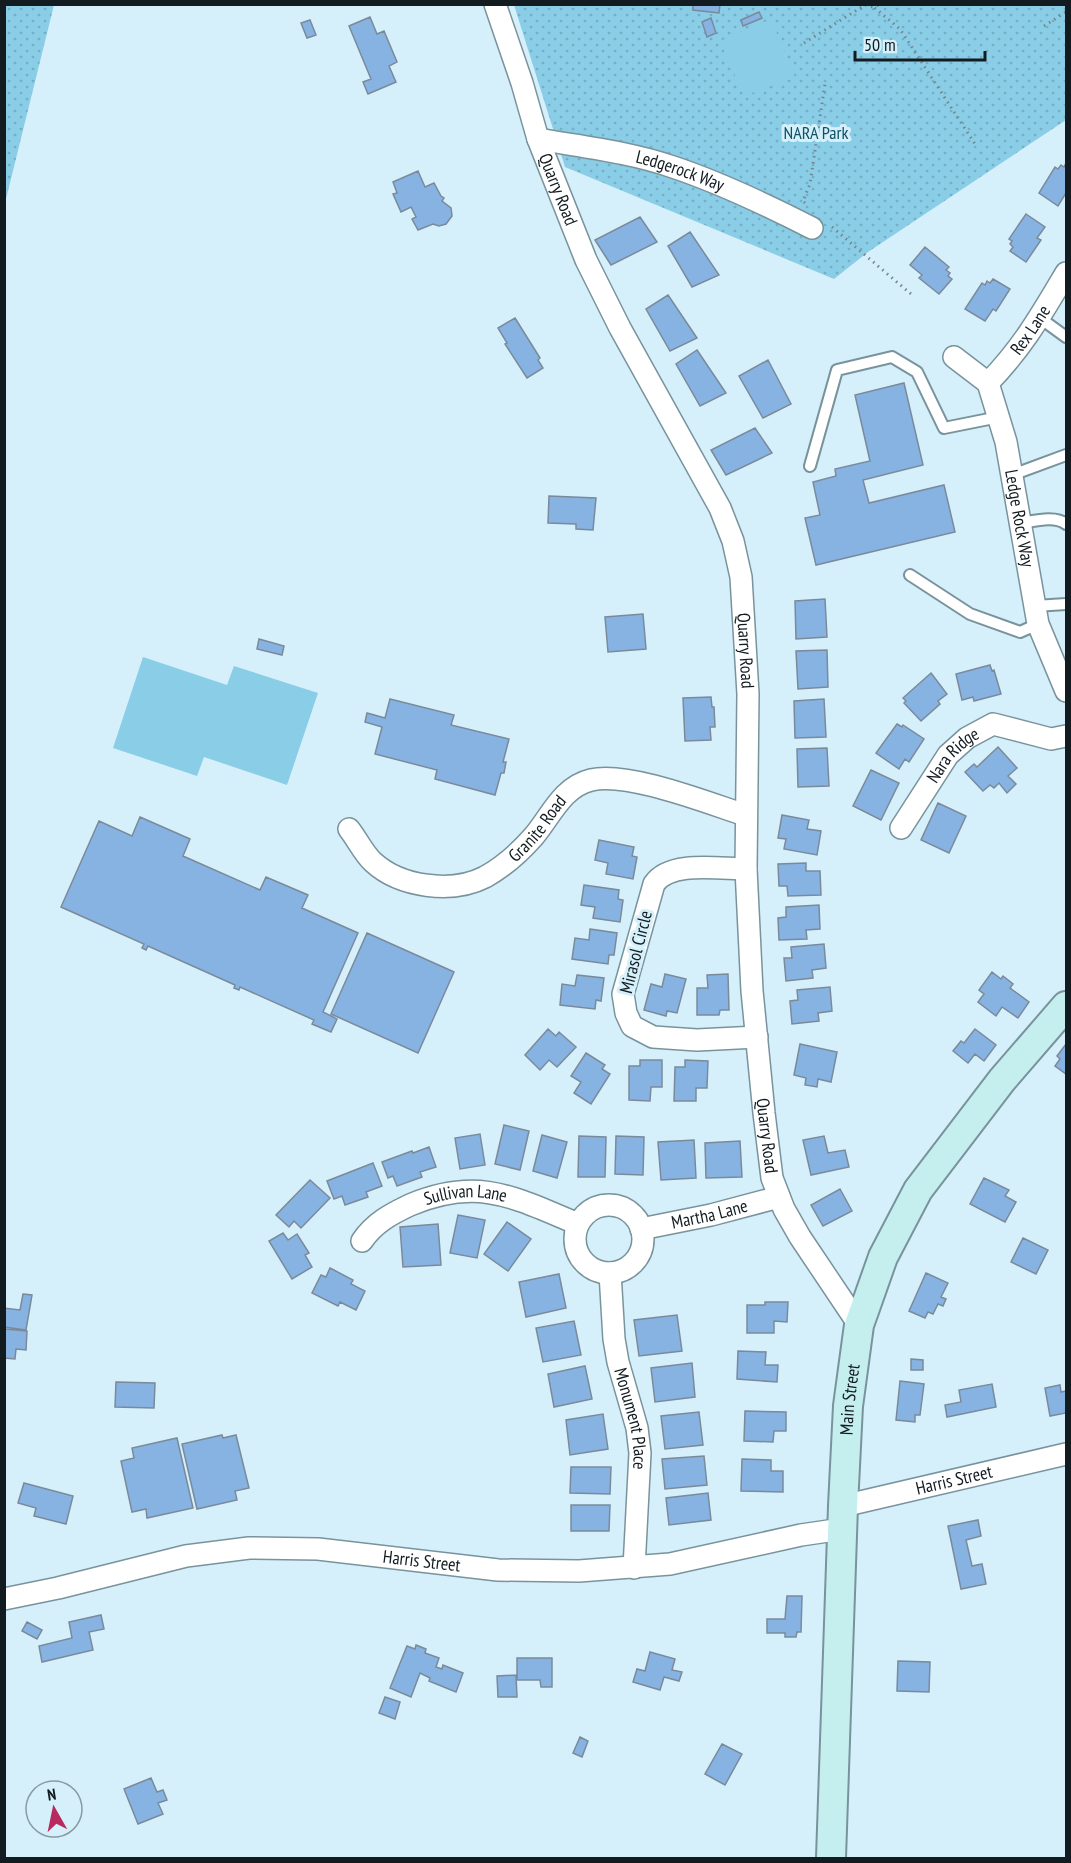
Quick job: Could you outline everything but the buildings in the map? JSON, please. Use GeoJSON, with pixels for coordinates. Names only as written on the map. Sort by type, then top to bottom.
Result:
{"type":"FeatureCollection","features":[{"type":"Feature","properties":{"kind":"main road","name":"Main Street"},"geometry":{"type":"LineString","coordinates":[[831,1858],[842,1517],[848,1406],[859,1325],[883,1257],[918,1190],[1002,1080],[1066,1006]]}},
{"type":"Feature","properties":{"kind":"street","name":"Quarry Road"},"geometry":{"type":"LineString","coordinates":[[495,4],[538,139],[586,260],[620,328],[720,508],[733,541],[741,577],[748,694],[745,815],[752,991],[772,1178],[779,1197],[800,1237],[859,1325]]}},
{"type":"Feature","properties":{"kind":"street","name":"Ledgerock Way"},"geometry":{"type":"LineString","coordinates":[[538,139],[612,152],[671,166],[820,226]]}},
{"type":"Feature","properties":{"kind":"street","name":"Rex Lane"},"geometry":{"type":"LineString","coordinates":[[988,383],[1009,361],[1040,318],[1066,273]]}},
{"type":"Feature","properties":{"kind":"street"},"geometry":{"type":"LineString","coordinates":[[954,357],[988,383]]}},
{"type":"Feature","properties":{"kind":"street","name":"Ledge Rock Way"},"geometry":{"type":"LineString","coordinates":[[988,383],[999,417],[1012,475],[1036,615],[1066,691]]}},
{"type":"Feature","properties":{"kind":"street","name":"Nara Ridge"},"geometry":{"type":"LineString","coordinates":[[901,828],[948,755],[967,738],[993,724],[1051,739],[1066,736]]}},
{"type":"Feature","properties":{"kind":"street","name":"Granite Road"},"geometry":{"type":"LineString","coordinates":[[349,829],[373,862],[392,874],[411,883],[449,887],[483,878],[513,858],[571,789],[590,780],[613,778],[651,786],[745,815]]}},
{"type":"Feature","properties":{"kind":"street","name":"Mirasol Circle"},"geometry":{"type":"LineString","coordinates":[[746,869],[681,868],[666,872],[657,879],[623,994],[626,1013],[632,1026],[653,1037],[697,1040],[757,1037]]}},
{"type":"Feature","properties":{"kind":"street","name":"Sullivan Lane"},"geometry":{"type":"LineString","coordinates":[[363,1241],[374,1226],[392,1214],[428,1198],[462,1190],[514,1197],[578,1224]]}},
{"type":"Feature","properties":{"kind":"street","name":"Martha Lane"},"geometry":{"type":"LineString","coordinates":[[641,1229],[711,1215],[779,1197]]}},
{"type":"Feature","properties":{"kind":"street"},"geometry":{"type":"LineString","coordinates":[[612,1205],[630,1213],[641,1229],[641,1249],[634,1261],[623,1269],[610,1273],[592,1268],[579,1255],[575,1236],[578,1224],[592,1210],[612,1205]]}},
{"type":"Feature","properties":{"kind":"street","name":"Monument Place"},"geometry":{"type":"LineString","coordinates":[[610,1273],[614,1339],[618,1362],[637,1428],[640,1453],[634,1568]]}},
{"type":"Feature","properties":{"kind":"street","name":"Harris Street"},"geometry":{"type":"LineString","coordinates":[[4,1599],[58,1588],[176,1558],[249,1548],[318,1549],[517,1571],[579,1572],[689,1561],[801,1535],[842,1517],[1066,1454]]}},
{"type":"Feature","properties":{"kind":"lane"},"geometry":{"type":"LineString","coordinates":[[1040,318],[1066,337]]}},
{"type":"Feature","properties":{"kind":"lane"},"geometry":{"type":"LineString","coordinates":[[810,466],[837,370],[892,357],[917,372],[944,428],[999,417]]}},
{"type":"Feature","properties":{"kind":"lane"},"geometry":{"type":"LineString","coordinates":[[1012,475],[1066,455]]}},
{"type":"Feature","properties":{"kind":"lane"},"geometry":{"type":"LineString","coordinates":[[1020,523],[1048,519],[1062,520],[1066,524]]}},
{"type":"Feature","properties":{"kind":"lane"},"geometry":{"type":"LineString","coordinates":[[910,575],[970,614],[1020,632],[1036,615],[1065,602]]}},
{"type":"Feature","properties":{"kind":"path"},"geometry":{"type":"LineString","coordinates":[[804,43],[865,5],[881,4]]}},
{"type":"Feature","properties":{"kind":"path"},"geometry":{"type":"LineString","coordinates":[[872,6],[900,29],[975,144]]}},
{"type":"Feature","properties":{"kind":"path"},"geometry":{"type":"LineString","coordinates":[[1044,26],[1066,12]]}},
{"type":"Feature","properties":{"kind":"path"},"geometry":{"type":"LineString","coordinates":[[809,207],[803,201],[810,184],[825,84]]}},
{"type":"Feature","properties":{"kind":"path"},"geometry":{"type":"LineString","coordinates":[[820,226],[911,294]]}},
{"type":"Feature","properties":{"kind":"green space"},"geometry":{"type":"Polygon","coordinates":[[[4,5],[54,5],[5,203],[4,5]]]}},
{"type":"Feature","properties":{"kind":"green space","name":"NARA Park"},"geometry":{"type":"Polygon","coordinates":[[[514,5],[1066,5],[1066,120],[868,252],[834,279],[565,167],[514,5]]]}},
{"type":"Feature","properties":{"kind":"green space"},"geometry":{"type":"Polygon","coordinates":[[[771,19],[795,77],[744,96],[720,41],[771,19]]]}},
{"type":"Feature","properties":{"kind":"green space"},"geometry":{"type":"Polygon","coordinates":[[[143,657],[227,685],[234,666],[318,693],[287,785],[204,757],[197,776],[113,748],[143,657]]]}}]}
